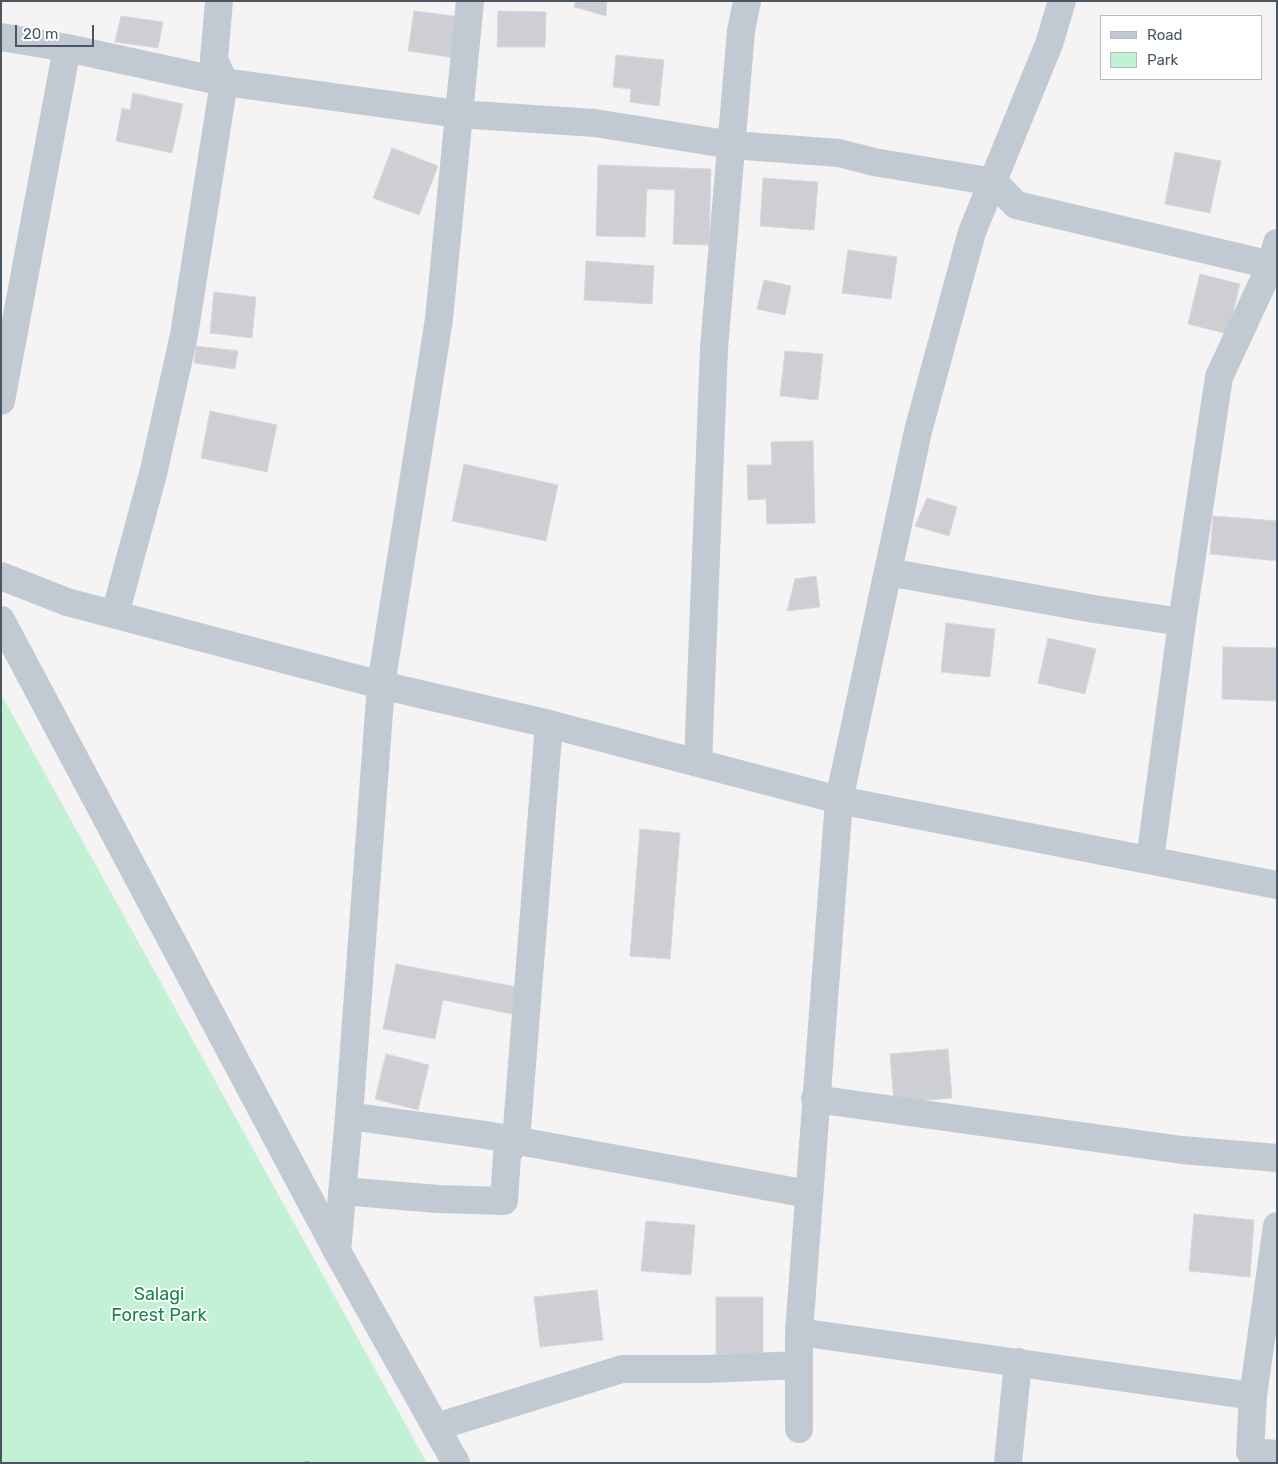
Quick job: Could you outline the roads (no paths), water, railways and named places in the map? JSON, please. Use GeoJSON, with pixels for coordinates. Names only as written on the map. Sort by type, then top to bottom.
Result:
{"type":"FeatureCollection","features":[{"type":"Feature","properties":{"kind":"street"},"geometry":{"type":"LineString","coordinates":[[115,614],[153,474],[184,335],[224,82],[214,59],[219,1]]}},
{"type":"Feature","properties":{"kind":"street"},"geometry":{"type":"LineString","coordinates":[[337,1251],[349,1116],[381,685],[439,320],[470,1]]}},
{"type":"Feature","properties":{"kind":"street"},"geometry":{"type":"LineString","coordinates":[[698,763],[710,409],[741,31],[748,1]]}},
{"type":"Feature","properties":{"kind":"street"},"geometry":{"type":"LineString","coordinates":[[799,1430],[799,1332],[815,1099],[839,800],[918,432],[972,232],[1049,44],[1062,1]]}},
{"type":"Feature","properties":{"kind":"street"},"geometry":{"type":"LineString","coordinates":[[1,37],[67,48],[224,82],[458,114],[595,123],[732,145],[839,153],[874,162],[994,182],[1016,205],[1274,254],[1219,377],[1182,622],[1150,860]]}},
{"type":"Feature","properties":{"kind":"street"},"geometry":{"type":"LineString","coordinates":[[1,401],[67,48]]}},
{"type":"Feature","properties":{"kind":"street"},"geometry":{"type":"LineString","coordinates":[[888,572],[1094,609],[1182,622]]}},
{"type":"Feature","properties":{"kind":"street"},"geometry":{"type":"LineString","coordinates":[[1,576],[67,602],[381,685],[549,724],[839,800],[1277,885]]}},
{"type":"Feature","properties":{"kind":"street"},"geometry":{"type":"LineString","coordinates":[[1,620],[337,1251],[456,1463]]}},
{"type":"Feature","properties":{"kind":"street"},"geometry":{"type":"LineString","coordinates":[[342,1191],[438,1200],[504,1201],[507,1155],[516,1140],[549,724]]}},
{"type":"Feature","properties":{"kind":"street"},"geometry":{"type":"LineString","coordinates":[[815,1099],[1182,1150],[1277,1158]]}},
{"type":"Feature","properties":{"kind":"street"},"geometry":{"type":"LineString","coordinates":[[349,1116],[516,1140],[808,1194]]}},
{"type":"Feature","properties":{"kind":"street"},"geometry":{"type":"LineString","coordinates":[[1277,1226],[1253,1396],[1250,1452],[1277,1454]]}},
{"type":"Feature","properties":{"kind":"street"},"geometry":{"type":"LineString","coordinates":[[799,1332],[1253,1396]]}},
{"type":"Feature","properties":{"kind":"street"},"geometry":{"type":"LineString","coordinates":[[1008,1463],[1018,1362]]}},
{"type":"Feature","properties":{"kind":"street"},"geometry":{"type":"LineString","coordinates":[[436,1427],[622,1369],[707,1369],[799,1365]]}},
{"type":"Feature","properties":{"kind":"park label","name":"Salagi Forest Park"},"geometry":{"type":"Point","coordinates":[159,1305]}}]}
